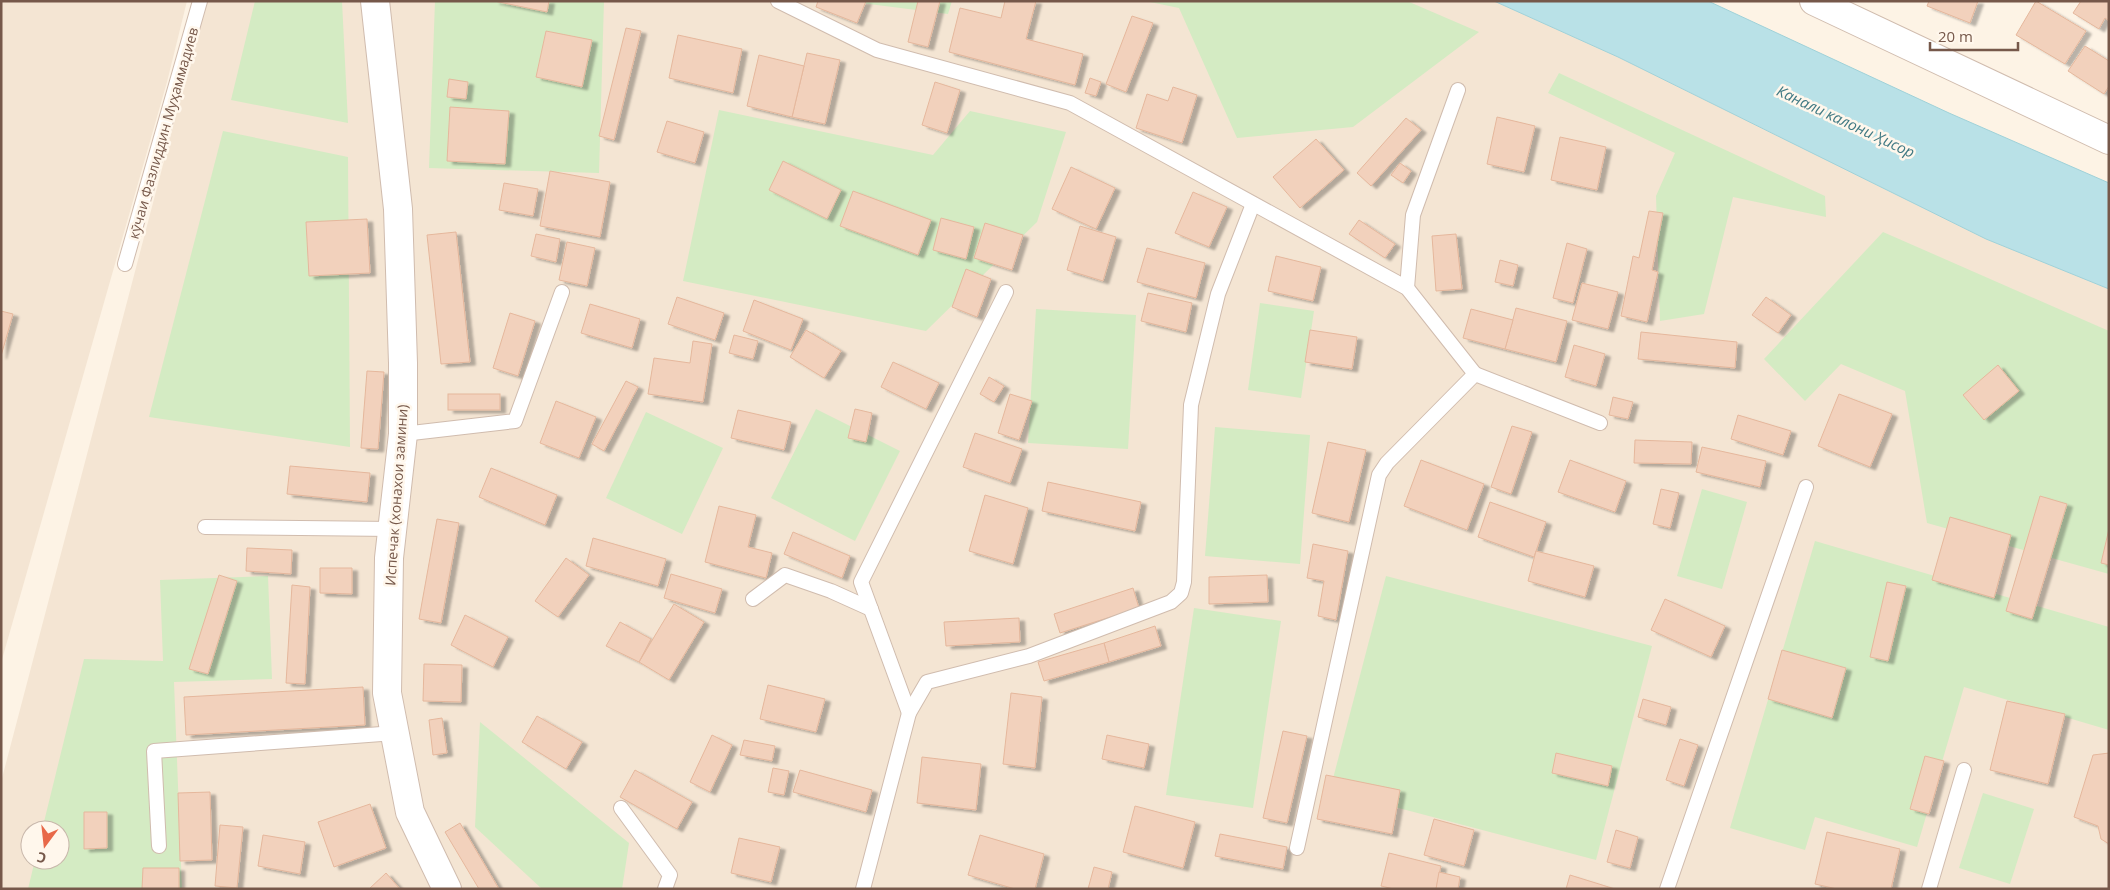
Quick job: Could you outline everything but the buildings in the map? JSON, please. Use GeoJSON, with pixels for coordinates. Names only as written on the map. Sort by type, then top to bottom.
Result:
{"type":"FeatureCollection","features":[{"type":"Feature","properties":{"kind":"street","name":"Испечак (хонахои замини)"},"geometry":{"type":"LineString","coordinates":[[375,1],[398,208],[404,434],[389,558],[387,693],[410,812],[447,889]]}},
{"type":"Feature","properties":{"kind":"street"},"geometry":{"type":"LineString","coordinates":[[1814,1],[2109,140]]}},
{"type":"Feature","properties":{"kind":"lane","name":"кӯчаи Фазлиддин Муҳаммадиев"},"geometry":{"type":"LineString","coordinates":[[125,264],[200,1]]}},
{"type":"Feature","properties":{"kind":"lane"},"geometry":{"type":"LineString","coordinates":[[778,1],[878,50],[1070,103],[1407,288],[1475,374],[1600,423]]}},
{"type":"Feature","properties":{"kind":"lane"},"geometry":{"type":"LineString","coordinates":[[1407,288],[1413,215],[1458,90]]}},
{"type":"Feature","properties":{"kind":"lane"},"geometry":{"type":"LineString","coordinates":[[863,889],[909,713],[927,682],[1029,656],[1171,602],[1181,593],[1184,582],[1191,405],[1218,294],[1253,204]]}},
{"type":"Feature","properties":{"kind":"lane"},"geometry":{"type":"LineString","coordinates":[[404,434],[515,421],[562,292]]}},
{"type":"Feature","properties":{"kind":"lane"},"geometry":{"type":"LineString","coordinates":[[909,713],[861,582],[1006,292]]}},
{"type":"Feature","properties":{"kind":"lane"},"geometry":{"type":"LineString","coordinates":[[1298,848],[1379,476],[1387,463],[1475,374]]}},
{"type":"Feature","properties":{"kind":"lane"},"geometry":{"type":"LineString","coordinates":[[1667,889],[1806,486]]}},
{"type":"Feature","properties":{"kind":"lane"},"geometry":{"type":"LineString","coordinates":[[205,527],[393,529]]}},
{"type":"Feature","properties":{"kind":"lane"},"geometry":{"type":"LineString","coordinates":[[753,600],[786,575],[831,590],[871,609]]}},
{"type":"Feature","properties":{"kind":"lane"},"geometry":{"type":"LineString","coordinates":[[159,846],[154,751],[395,733]]}},
{"type":"Feature","properties":{"kind":"lane"},"geometry":{"type":"LineString","coordinates":[[1929,889],[1964,770]]}},
{"type":"Feature","properties":{"kind":"lane"},"geometry":{"type":"LineString","coordinates":[[621,808],[670,875],[665,889]]}},
{"type":"Feature","properties":{"kind":"shaded area"},"geometry":{"type":"Polygon","coordinates":[[[1,1],[187,1],[167,82],[1,663],[1,1]]]}},
{"type":"Feature","properties":{"kind":"shaded area"},"geometry":{"type":"Polygon","coordinates":[[[206,1],[1494,1],[1618,57],[1986,239],[2109,289],[2109,889],[1,889],[1,782],[206,1]]]}},
{"type":"Feature","properties":{"kind":"green space"},"geometry":{"type":"Polygon","coordinates":[[[255,1],[342,1],[348,123],[231,100],[255,1]]]}},
{"type":"Feature","properties":{"kind":"green space"},"geometry":{"type":"Polygon","coordinates":[[[435,1],[604,1],[599,173],[429,168],[435,1]]]}},
{"type":"Feature","properties":{"kind":"green space"},"geometry":{"type":"Polygon","coordinates":[[[845,1],[952,1],[948,14],[845,1]]]}},
{"type":"Feature","properties":{"kind":"green space"},"geometry":{"type":"Polygon","coordinates":[[[1145,1],[1407,1],[1479,32],[1353,127],[1237,138],[1179,8],[1145,1]]]}},
{"type":"Feature","properties":{"kind":"green space"},"geometry":{"type":"Polygon","coordinates":[[[1559,73],[1825,196],[1826,217],[1733,197],[1704,314],[1660,321],[1656,196],[1675,153],[1548,93],[1559,73]]]}},
{"type":"Feature","properties":{"kind":"green space"},"geometry":{"type":"Polygon","coordinates":[[[719,110],[933,155],[970,111],[1066,132],[1037,222],[926,331],[683,281],[719,110]]]}},
{"type":"Feature","properties":{"kind":"green space"},"geometry":{"type":"Polygon","coordinates":[[[223,131],[348,157],[350,447],[149,417],[223,131]]]}},
{"type":"Feature","properties":{"kind":"green space"},"geometry":{"type":"Polygon","coordinates":[[[1883,232],[2109,331],[2109,574],[1927,523],[1905,391],[1841,364],[1805,401],[1764,359],[1883,232]]]}},
{"type":"Feature","properties":{"kind":"green space"},"geometry":{"type":"Polygon","coordinates":[[[1260,303],[1314,311],[1301,398],[1248,390],[1260,303]]]}},
{"type":"Feature","properties":{"kind":"green space"},"geometry":{"type":"Polygon","coordinates":[[[1036,309],[1136,315],[1128,449],[1028,443],[1036,309]]]}},
{"type":"Feature","properties":{"kind":"green space"},"geometry":{"type":"Polygon","coordinates":[[[816,409],[900,451],[855,541],[771,498],[816,409]]]}},
{"type":"Feature","properties":{"kind":"green space"},"geometry":{"type":"Polygon","coordinates":[[[646,412],[723,448],[682,534],[606,498],[646,412]]]}},
{"type":"Feature","properties":{"kind":"green space"},"geometry":{"type":"Polygon","coordinates":[[[1215,427],[1310,435],[1300,564],[1205,556],[1215,427]]]}},
{"type":"Feature","properties":{"kind":"green space"},"geometry":{"type":"Polygon","coordinates":[[[1702,489],[1747,502],[1722,589],[1677,576],[1702,489]]]}},
{"type":"Feature","properties":{"kind":"green space"},"geometry":{"type":"Polygon","coordinates":[[[1815,541],[2109,627],[2109,730],[1964,687],[1917,847],[1815,817],[1805,850],[1730,828],[1815,541]]]}},
{"type":"Feature","properties":{"kind":"green space"},"geometry":{"type":"Polygon","coordinates":[[[268,576],[272,679],[174,682],[182,889],[28,889],[33,870],[70,870],[70,820],[44,820],[84,659],[163,661],[160,580],[268,576]]]}},
{"type":"Feature","properties":{"kind":"green space"},"geometry":{"type":"Polygon","coordinates":[[[1386,576],[1652,646],[1596,860],[1330,790],[1386,576]]]}},
{"type":"Feature","properties":{"kind":"green space"},"geometry":{"type":"Polygon","coordinates":[[[1194,608],[1281,621],[1253,808],[1166,795],[1194,608]]]}},
{"type":"Feature","properties":{"kind":"green space"},"geometry":{"type":"Polygon","coordinates":[[[480,722],[629,843],[622,889],[542,889],[475,827],[480,722]]]}},
{"type":"Feature","properties":{"kind":"green space"},"geometry":{"type":"Polygon","coordinates":[[[1983,793],[2034,809],[2010,884],[1959,868],[1983,793]]]}},
{"type":"Feature","properties":{"kind":"water","name":"Канали калони Ҳисор"},"geometry":{"type":"Polygon","coordinates":[[[1494,1],[1708,1],[1949,113],[2109,183],[2109,289],[1986,239],[1618,57],[1494,1]]]}}]}
